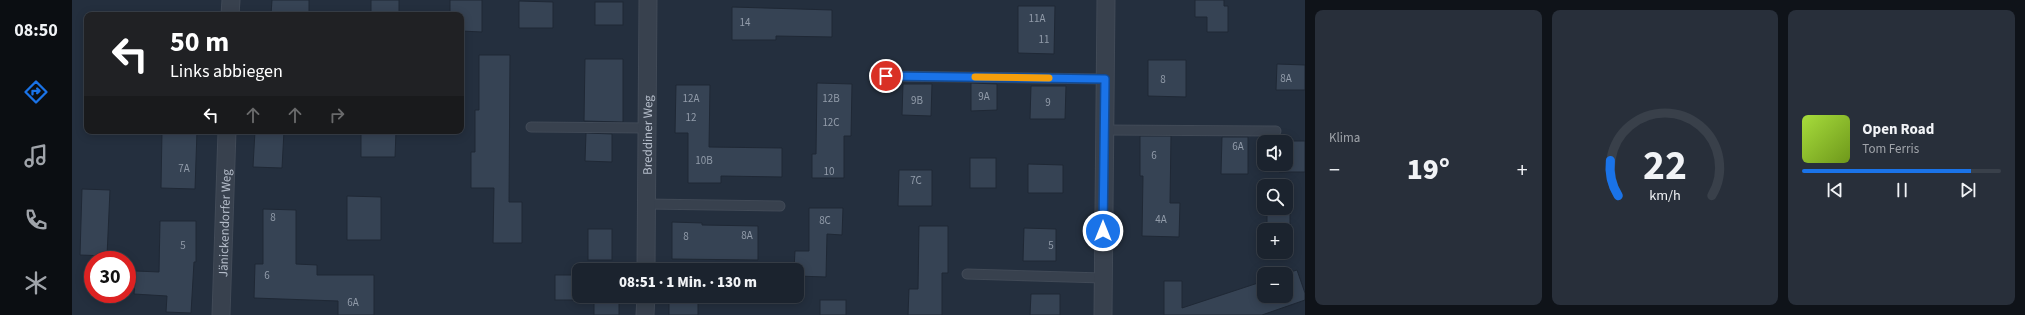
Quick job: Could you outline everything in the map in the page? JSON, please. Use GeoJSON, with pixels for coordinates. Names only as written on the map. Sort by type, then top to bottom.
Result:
{"type":"FeatureCollection","features":[{"type":"Feature","properties":{"kind":"street"},"geometry":{"type":"LineString","coordinates":[[230,12],[231,0]]}},
{"type":"Feature","properties":{"kind":"street","name":"Breddiner Weg"},"geometry":{"type":"LineString","coordinates":[[646,263],[648,0]]}},
{"type":"Feature","properties":{"kind":"street"},"geometry":{"type":"LineString","coordinates":[[1103,315],[1106,0]]}},
{"type":"Feature","properties":{"kind":"street","name":"Jänickendorfer Weg"},"geometry":{"type":"LineString","coordinates":[[221,315],[227,134]]}},
{"type":"Feature","properties":{"kind":"street"},"geometry":{"type":"LineString","coordinates":[[645,315],[646,303]]}},
{"type":"Feature","properties":{"kind":"lane"},"geometry":{"type":"LineString","coordinates":[[886,76],[1105,79]]}},
{"type":"Feature","properties":{"kind":"lane"},"geometry":{"type":"LineString","coordinates":[[531,127],[647,128]]}},
{"type":"Feature","properties":{"kind":"lane"},"geometry":{"type":"LineString","coordinates":[[1104,130],[1276,131]]}},
{"type":"Feature","properties":{"kind":"lane"},"geometry":{"type":"LineString","coordinates":[[647,204],[780,206]]}},
{"type":"Feature","properties":{"kind":"lane"},"geometry":{"type":"LineString","coordinates":[[967,274],[1103,278]]}},
{"type":"Feature","properties":{"kind":"building"},"geometry":{"type":"Polygon","coordinates":[[[272,0],[309,0],[309,12],[271,12],[272,0]]]}},
{"type":"Feature","properties":{"kind":"building"},"geometry":{"type":"Polygon","coordinates":[[[371,0],[399,0],[399,12],[371,12],[371,0]]]}},
{"type":"Feature","properties":{"kind":"building"},"geometry":{"type":"Polygon","coordinates":[[[450,0],[482,0],[482,32],[464,31],[464,12],[450,12],[450,0]]]}},
{"type":"Feature","properties":{"kind":"building"},"geometry":{"type":"Polygon","coordinates":[[[1195,0],[1224,0],[1224,6],[1228,6],[1228,32],[1207,32],[1207,17],[1195,17],[1195,0]]]}},
{"type":"Feature","properties":{"kind":"building"},"geometry":{"type":"Polygon","coordinates":[[[519,1],[553,2],[553,28],[519,28],[519,1]]]}},
{"type":"Feature","properties":{"kind":"building"},"geometry":{"type":"Polygon","coordinates":[[[595,2],[623,2],[623,25],[595,25],[595,2]]]}},
{"type":"Feature","properties":{"kind":"building"},"geometry":{"type":"Polygon","coordinates":[[[1018,6],[1055,6],[1054,54],[1018,53],[1018,6]]]}},
{"type":"Feature","properties":{"kind":"building"},"geometry":{"type":"Polygon","coordinates":[[[732,7],[832,10],[832,37],[776,36],[776,40],[732,40],[732,7]]]}},
{"type":"Feature","properties":{"kind":"building"},"geometry":{"type":"Polygon","coordinates":[[[479,55],[510,55],[509,202],[522,202],[522,243],[493,243],[494,188],[471,188],[471,152],[475,152],[475,110],[479,110],[479,55]]]}},
{"type":"Feature","properties":{"kind":"building"},"geometry":{"type":"Polygon","coordinates":[[[585,59],[623,59],[623,122],[584,121],[585,59]]]}},
{"type":"Feature","properties":{"kind":"building"},"geometry":{"type":"Polygon","coordinates":[[[1148,60],[1186,60],[1186,97],[1148,96],[1148,60]]]}},
{"type":"Feature","properties":{"kind":"building"},"geometry":{"type":"Polygon","coordinates":[[[1277,64],[1305,65],[1305,90],[1276,90],[1277,64]]]}},
{"type":"Feature","properties":{"kind":"building"},"geometry":{"type":"Polygon","coordinates":[[[817,83],[852,84],[851,136],[844,136],[844,178],[812,178],[812,154],[816,154],[817,83]]]}},
{"type":"Feature","properties":{"kind":"building"},"geometry":{"type":"Polygon","coordinates":[[[971,83],[997,84],[997,110],[971,111],[971,83]]]}},
{"type":"Feature","properties":{"kind":"building"},"geometry":{"type":"Polygon","coordinates":[[[903,84],[932,84],[931,116],[902,115],[903,84]]]}},
{"type":"Feature","properties":{"kind":"building"},"geometry":{"type":"Polygon","coordinates":[[[676,85],[710,85],[709,147],[782,148],[782,177],[721,176],[721,183],[688,183],[688,133],[675,133],[676,85]]]}},
{"type":"Feature","properties":{"kind":"building"},"geometry":{"type":"Polygon","coordinates":[[[1031,86],[1066,86],[1065,119],[1030,119],[1031,86]]]}},
{"type":"Feature","properties":{"kind":"building"},"geometry":{"type":"Polygon","coordinates":[[[586,133],[612,134],[612,162],[585,161],[586,133]]]}},
{"type":"Feature","properties":{"kind":"building"},"geometry":{"type":"Polygon","coordinates":[[[162,134],[197,134],[195,189],[161,188],[162,134]]]}},
{"type":"Feature","properties":{"kind":"building"},"geometry":{"type":"Polygon","coordinates":[[[255,134],[284,134],[282,168],[253,167],[255,134]]]}},
{"type":"Feature","properties":{"kind":"building"},"geometry":{"type":"Polygon","coordinates":[[[361,134],[396,134],[395,157],[361,157],[361,134]]]}},
{"type":"Feature","properties":{"kind":"building"},"geometry":{"type":"Polygon","coordinates":[[[1140,136],[1171,136],[1170,203],[1180,203],[1179,237],[1142,236],[1143,176],[1140,176],[1140,136]]]}},
{"type":"Feature","properties":{"kind":"building"},"geometry":{"type":"Polygon","coordinates":[[[1222,137],[1248,137],[1248,174],[1221,174],[1222,137]]]}},
{"type":"Feature","properties":{"kind":"building"},"geometry":{"type":"Polygon","coordinates":[[[1293,141],[1305,141],[1305,172],[1279,172],[1293,171],[1293,141]]]}},
{"type":"Feature","properties":{"kind":"building"},"geometry":{"type":"Polygon","coordinates":[[[970,158],[996,158],[996,188],[970,188],[970,158]]]}},
{"type":"Feature","properties":{"kind":"building"},"geometry":{"type":"Polygon","coordinates":[[[1028,164],[1063,165],[1063,193],[1028,193],[1028,164]]]}},
{"type":"Feature","properties":{"kind":"building"},"geometry":{"type":"Polygon","coordinates":[[[899,170],[932,170],[932,206],[898,206],[899,170]]]}},
{"type":"Feature","properties":{"kind":"building"},"geometry":{"type":"Polygon","coordinates":[[[82,189],[110,190],[107,251],[84,251],[84,255],[80,255],[82,189]]]}},
{"type":"Feature","properties":{"kind":"building"},"geometry":{"type":"Polygon","coordinates":[[[347,196],[381,197],[381,240],[347,240],[347,196]]]}},
{"type":"Feature","properties":{"kind":"building"},"geometry":{"type":"Polygon","coordinates":[[[809,208],[843,208],[842,235],[827,234],[826,277],[804,276],[804,263],[794,263],[795,251],[809,251],[809,208]]]}},
{"type":"Feature","properties":{"kind":"building"},"geometry":{"type":"Polygon","coordinates":[[[263,209],[296,210],[296,264],[317,265],[317,275],[374,275],[374,315],[338,315],[338,301],[254,298],[255,264],[263,264],[263,209]]]}},
{"type":"Feature","properties":{"kind":"building"},"geometry":{"type":"Polygon","coordinates":[[[1267,215],[1290,215],[1290,223],[1267,223],[1267,215]]]}},
{"type":"Feature","properties":{"kind":"building"},"geometry":{"type":"Polygon","coordinates":[[[160,221],[196,221],[196,262],[194,262],[191,313],[166,312],[167,296],[136,294],[136,271],[159,272],[160,221]]]}},
{"type":"Feature","properties":{"kind":"building"},"geometry":{"type":"Polygon","coordinates":[[[672,222],[702,223],[702,225],[758,226],[758,260],[672,259],[672,222]]]}},
{"type":"Feature","properties":{"kind":"building"},"geometry":{"type":"Polygon","coordinates":[[[919,226],[948,226],[948,273],[942,273],[942,315],[908,315],[909,289],[918,289],[919,226]]]}},
{"type":"Feature","properties":{"kind":"building"},"geometry":{"type":"Polygon","coordinates":[[[1024,228],[1056,229],[1056,261],[1023,261],[1024,228]]]}},
{"type":"Feature","properties":{"kind":"building"},"geometry":{"type":"Polygon","coordinates":[[[588,229],[612,229],[612,260],[588,260],[588,229]]]}},
{"type":"Feature","properties":{"kind":"building"},"geometry":{"type":"Polygon","coordinates":[[[1297,270],[1305,293],[1305,300],[1262,315],[1164,315],[1164,281],[1182,281],[1182,308],[1257,283],[1257,303],[1293,303],[1293,271],[1297,270]]]}},
{"type":"Feature","properties":{"kind":"building"},"geometry":{"type":"Polygon","coordinates":[[[555,275],[572,275],[572,300],[555,300],[555,275]]]}},
{"type":"Feature","properties":{"kind":"building"},"geometry":{"type":"Polygon","coordinates":[[[1031,294],[1060,294],[1060,315],[1030,315],[1031,294]]]}},
{"type":"Feature","properties":{"kind":"building"},"geometry":{"type":"Polygon","coordinates":[[[820,300],[846,300],[846,315],[820,315],[820,300]]]}},
{"type":"Feature","properties":{"kind":"building"},"geometry":{"type":"Polygon","coordinates":[[[594,303],[619,303],[619,315],[594,315],[594,303]]]}},
{"type":"Feature","properties":{"kind":"building"},"geometry":{"type":"Polygon","coordinates":[[[669,303],[698,303],[698,315],[669,315],[669,303]]]}},
{"type":"Feature","properties":{"kind":"slow traffic"},"geometry":{"type":"LineString","coordinates":[[975,77],[1049,78]]}},
{"type":"Feature","properties":{"kind":"route"},"geometry":{"type":"LineString","coordinates":[[886,76],[1105,79],[1103,231]]}}]}
